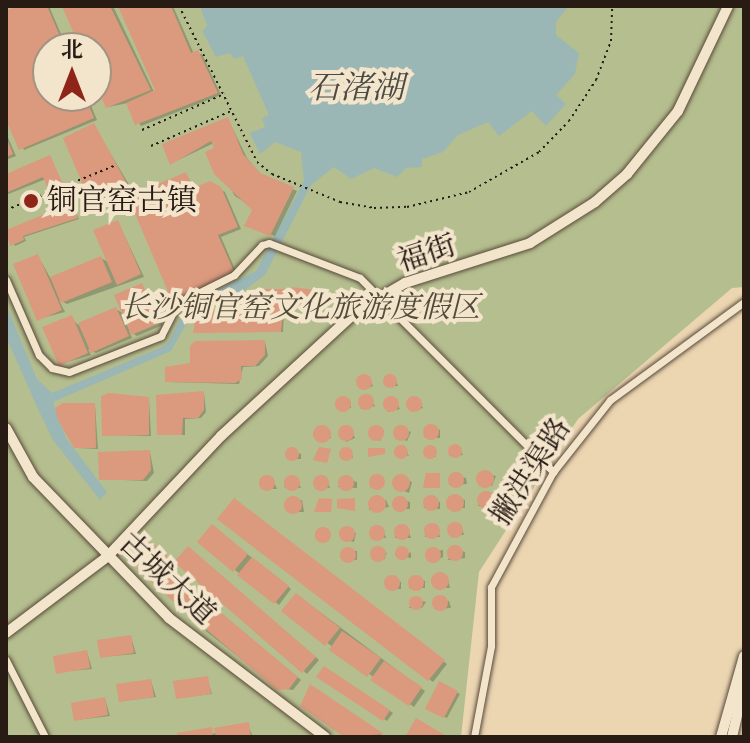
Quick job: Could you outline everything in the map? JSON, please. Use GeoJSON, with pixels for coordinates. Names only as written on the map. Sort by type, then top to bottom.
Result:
{"type":"FeatureCollection","features":[{"type":"Feature","properties":{"kind":"street","name":"福街"},"geometry":{"type":"LineString","coordinates":[[6,633],[108,556],[221,436],[357,311],[405,283],[530,243],[595,202],[627,174],[678,111],[728,6]]}},
{"type":"Feature","properties":{"kind":"street"},"geometry":{"type":"LineString","coordinates":[[6,280],[39,355],[52,368],[69,372],[161,336],[178,303],[234,275],[262,245],[269,243],[360,278],[382,296],[553,472]]}},
{"type":"Feature","properties":{"kind":"street","name":"撇洪渠路"},"geometry":{"type":"LineString","coordinates":[[474,737],[491,646],[491,587],[553,472],[610,400],[744,302]]}},
{"type":"Feature","properties":{"kind":"street","name":"古城大道"},"geometry":{"type":"LineString","coordinates":[[6,428],[33,477],[169,618],[325,737]]}},
{"type":"Feature","properties":{"kind":"street"},"geometry":{"type":"LineString","coordinates":[[721,737],[744,656]]}},
{"type":"Feature","properties":{"kind":"street"},"geometry":{"type":"LineString","coordinates":[[6,660],[45,737]]}},
{"type":"Feature","properties":{"kind":"street"},"geometry":{"type":"LineString","coordinates":[[732,737],[744,686]]}},
{"type":"Feature","properties":{"kind":"path"},"geometry":{"type":"LineString","coordinates":[[179,6],[257,162],[301,186],[340,202],[407,207],[469,192],[539,152],[569,121],[596,80],[611,41],[612,6]]}},
{"type":"Feature","properties":{"kind":"path"},"geometry":{"type":"LineString","coordinates":[[142,130],[224,94]]}},
{"type":"Feature","properties":{"kind":"path"},"geometry":{"type":"LineString","coordinates":[[151,146],[231,110]]}},
{"type":"Feature","properties":{"kind":"path"},"geometry":{"type":"LineString","coordinates":[[6,210],[114,166]]}},
{"type":"Feature","properties":{"kind":"green space","name":"长沙铜官窑文化旅游度假区"},"geometry":{"type":"Polygon","coordinates":[[[6,6],[744,6],[744,287],[732,288],[578,419],[479,572],[461,737],[6,737],[6,6]]]}},
{"type":"Feature","properties":{"kind":"water","name":"石渚湖"},"geometry":{"type":"Polygon","coordinates":[[[200,6],[569,6],[556,22],[556,35],[579,53],[575,74],[556,95],[566,104],[546,126],[532,111],[499,136],[488,122],[458,135],[443,152],[422,159],[422,167],[406,168],[397,177],[374,168],[351,179],[334,167],[311,185],[265,275],[245,290],[195,309],[171,351],[53,402],[66,438],[107,492],[100,500],[53,440],[38,409],[6,337],[6,305],[37,379],[52,393],[160,348],[169,342],[187,305],[256,271],[304,181],[301,152],[275,142],[260,154],[250,133],[265,127],[262,118],[269,115],[243,56],[235,59],[230,53],[216,57],[202,31],[207,26],[200,6]]]}},
{"type":"Feature","properties":{"kind":"building"},"geometry":{"type":"Polygon","coordinates":[[[18,6],[47,6],[58,32],[32,32],[32,112],[92,112],[94,118],[19,150],[6,120],[6,11],[18,6]]]}},
{"type":"Feature","properties":{"kind":"building"},"geometry":{"type":"Polygon","coordinates":[[[62,6],[110,6],[151,90],[112,106],[112,32],[73,32],[62,6]]]}},
{"type":"Feature","properties":{"kind":"building"},"geometry":{"type":"Polygon","coordinates":[[[118,6],[171,6],[191,53],[198,50],[218,93],[135,125],[126,103],[155,90],[118,6]]]}},
{"type":"Feature","properties":{"kind":"building"},"geometry":{"type":"Polygon","coordinates":[[[228,117],[243,154],[260,173],[294,187],[270,236],[244,226],[252,210],[214,174],[205,152],[214,148],[211,141],[170,165],[162,144],[228,117]]]}},
{"type":"Feature","properties":{"kind":"building"},"geometry":{"type":"Polygon","coordinates":[[[94,123],[128,186],[91,204],[63,138],[94,123]]]}},
{"type":"Feature","properties":{"kind":"building"},"geometry":{"type":"Polygon","coordinates":[[[6,137],[13,154],[6,157],[6,137]]]}},
{"type":"Feature","properties":{"kind":"building"},"geometry":{"type":"Polygon","coordinates":[[[50,155],[78,218],[23,236],[24,240],[10,246],[6,230],[57,209],[43,177],[6,193],[6,174],[50,155]]]}},
{"type":"Feature","properties":{"kind":"building"},"geometry":{"type":"Polygon","coordinates":[[[186,172],[193,188],[210,181],[221,187],[238,227],[218,235],[235,274],[172,301],[128,197],[186,172]]]}},
{"type":"Feature","properties":{"kind":"building"},"geometry":{"type":"Polygon","coordinates":[[[118,220],[141,274],[117,285],[93,230],[118,220]]]}},
{"type":"Feature","properties":{"kind":"building"},"geometry":{"type":"Polygon","coordinates":[[[38,254],[62,310],[37,321],[13,264],[38,254]]]}},
{"type":"Feature","properties":{"kind":"building"},"geometry":{"type":"Polygon","coordinates":[[[101,256],[112,282],[61,303],[50,277],[101,256]]]}},
{"type":"Feature","properties":{"kind":"building"},"geometry":{"type":"Polygon","coordinates":[[[142,283],[160,323],[131,335],[114,295],[142,283]]]}},
{"type":"Feature","properties":{"kind":"building"},"geometry":{"type":"Polygon","coordinates":[[[292,287],[324,291],[324,303],[314,309],[294,307],[292,287]]]}},
{"type":"Feature","properties":{"kind":"building"},"geometry":{"type":"Polygon","coordinates":[[[261,289],[285,289],[281,332],[193,333],[197,311],[261,310],[261,289]]]}},
{"type":"Feature","properties":{"kind":"building"},"geometry":{"type":"Polygon","coordinates":[[[116,307],[129,336],[91,353],[78,323],[116,307]]]}},
{"type":"Feature","properties":{"kind":"building"},"geometry":{"type":"Polygon","coordinates":[[[72,315],[88,353],[59,366],[42,327],[72,315]]]}},
{"type":"Feature","properties":{"kind":"building"},"geometry":{"type":"Polygon","coordinates":[[[265,340],[265,355],[255,366],[241,366],[242,379],[235,383],[165,382],[165,367],[190,363],[190,346],[195,341],[265,340]]]}},
{"type":"Feature","properties":{"kind":"building"},"geometry":{"type":"Polygon","coordinates":[[[364,374],[370,376],[370,388],[364,390],[358,388],[356,382],[358,376],[364,374]]]}},
{"type":"Feature","properties":{"kind":"building"},"geometry":{"type":"Polygon","coordinates":[[[390,374],[397,381],[390,388],[383,381],[390,374]]]}},
{"type":"Feature","properties":{"kind":"building"},"geometry":{"type":"Polygon","coordinates":[[[204,391],[204,410],[198,418],[183,418],[182,435],[157,435],[156,395],[204,391]]]}},
{"type":"Feature","properties":{"kind":"building"},"geometry":{"type":"Polygon","coordinates":[[[109,393],[149,397],[149,435],[102,436],[101,396],[109,393]]]}},
{"type":"Feature","properties":{"kind":"building"},"geometry":{"type":"Polygon","coordinates":[[[366,394],[372,396],[372,408],[366,410],[360,408],[358,402],[360,396],[366,394]]]}},
{"type":"Feature","properties":{"kind":"building"},"geometry":{"type":"Polygon","coordinates":[[[343,396],[351,404],[343,412],[335,404],[343,396]]]}},
{"type":"Feature","properties":{"kind":"building"},"geometry":{"type":"Polygon","coordinates":[[[388,396],[394,396],[399,404],[397,410],[388,412],[383,407],[383,401],[388,396]]]}},
{"type":"Feature","properties":{"kind":"building"},"geometry":{"type":"Polygon","coordinates":[[[414,396],[422,404],[414,412],[406,404],[414,396]]]}},
{"type":"Feature","properties":{"kind":"building"},"geometry":{"type":"Polygon","coordinates":[[[63,403],[95,403],[96,448],[74,448],[58,420],[55,408],[63,403]]]}},
{"type":"Feature","properties":{"kind":"building"},"geometry":{"type":"Polygon","coordinates":[[[431,424],[437,426],[437,438],[431,440],[425,438],[423,432],[425,426],[431,424]]]}},
{"type":"Feature","properties":{"kind":"building"},"geometry":{"type":"Polygon","coordinates":[[[322,425],[331,434],[322,443],[313,434],[322,425]]]}},
{"type":"Feature","properties":{"kind":"building"},"geometry":{"type":"Polygon","coordinates":[[[343,425],[349,425],[354,433],[352,439],[343,441],[338,436],[338,430],[343,425]]]}},
{"type":"Feature","properties":{"kind":"building"},"geometry":{"type":"Polygon","coordinates":[[[376,425],[382,427],[382,439],[376,441],[370,439],[368,433],[370,427],[376,425]]]}},
{"type":"Feature","properties":{"kind":"building"},"geometry":{"type":"Polygon","coordinates":[[[401,425],[407,427],[407,439],[401,441],[395,439],[393,433],[395,427],[401,425]]]}},
{"type":"Feature","properties":{"kind":"building"},"geometry":{"type":"Polygon","coordinates":[[[455,444],[462,451],[455,458],[448,451],[455,444]]]}},
{"type":"Feature","properties":{"kind":"building"},"geometry":{"type":"Polygon","coordinates":[[[401,445],[408,452],[401,459],[394,452],[401,445]]]}},
{"type":"Feature","properties":{"kind":"building"},"geometry":{"type":"Polygon","coordinates":[[[430,445],[437,452],[430,459],[423,452],[430,445]]]}},
{"type":"Feature","properties":{"kind":"building"},"geometry":{"type":"Polygon","coordinates":[[[292,447],[299,454],[292,461],[285,454],[292,447]]]}},
{"type":"Feature","properties":{"kind":"building"},"geometry":{"type":"Polygon","coordinates":[[[319,447],[331,449],[327,463],[313,460],[319,447]]]}},
{"type":"Feature","properties":{"kind":"building"},"geometry":{"type":"Polygon","coordinates":[[[346,447],[353,454],[346,461],[339,454],[346,447]]]}},
{"type":"Feature","properties":{"kind":"building"},"geometry":{"type":"Polygon","coordinates":[[[368,448],[385,448],[385,454],[368,457],[368,448]]]}},
{"type":"Feature","properties":{"kind":"building"},"geometry":{"type":"Polygon","coordinates":[[[150,450],[151,470],[143,480],[99,480],[98,452],[150,450]]]}},
{"type":"Feature","properties":{"kind":"building"},"geometry":{"type":"Polygon","coordinates":[[[485,470],[494,479],[485,488],[476,479],[485,470]]]}},
{"type":"Feature","properties":{"kind":"building"},"geometry":{"type":"Polygon","coordinates":[[[456,472],[462,474],[462,486],[456,488],[450,486],[448,480],[450,474],[456,472]]]}},
{"type":"Feature","properties":{"kind":"building"},"geometry":{"type":"Polygon","coordinates":[[[426,473],[440,473],[440,488],[423,488],[426,473]]]}},
{"type":"Feature","properties":{"kind":"building"},"geometry":{"type":"Polygon","coordinates":[[[377,474],[383,476],[383,488],[377,490],[371,488],[369,482],[371,476],[377,474]]]}},
{"type":"Feature","properties":{"kind":"building"},"geometry":{"type":"Polygon","coordinates":[[[401,474],[410,483],[401,492],[392,483],[401,474]]]}},
{"type":"Feature","properties":{"kind":"building"},"geometry":{"type":"Polygon","coordinates":[[[264,475],[270,475],[275,483],[273,489],[264,491],[259,486],[259,480],[264,475]]]}},
{"type":"Feature","properties":{"kind":"building"},"geometry":{"type":"Polygon","coordinates":[[[292,475],[298,477],[298,489],[292,491],[286,489],[284,483],[286,477],[292,475]]]}},
{"type":"Feature","properties":{"kind":"building"},"geometry":{"type":"Polygon","coordinates":[[[321,475],[329,483],[321,491],[313,483],[321,475]]]}},
{"type":"Feature","properties":{"kind":"building"},"geometry":{"type":"Polygon","coordinates":[[[343,475],[349,475],[354,483],[352,489],[343,491],[338,486],[338,480],[343,475]]]}},
{"type":"Feature","properties":{"kind":"building"},"geometry":{"type":"Polygon","coordinates":[[[486,491],[495,500],[486,509],[477,500],[486,491]]]}},
{"type":"Feature","properties":{"kind":"building"},"geometry":{"type":"Polygon","coordinates":[[[455,494],[464,503],[455,512],[446,503],[455,494]]]}},
{"type":"Feature","properties":{"kind":"building"},"geometry":{"type":"Polygon","coordinates":[[[377,495],[386,504],[377,513],[368,504],[377,495]]]}},
{"type":"Feature","properties":{"kind":"building"},"geometry":{"type":"Polygon","coordinates":[[[431,495],[437,497],[437,509],[431,511],[425,509],[423,503],[425,497],[431,495]]]}},
{"type":"Feature","properties":{"kind":"building"},"geometry":{"type":"Polygon","coordinates":[[[293,496],[302,505],[293,514],[284,505],[293,496]]]}},
{"type":"Feature","properties":{"kind":"building"},"geometry":{"type":"Polygon","coordinates":[[[397,496],[403,496],[408,504],[406,510],[397,512],[392,507],[392,501],[397,496]]]}},
{"type":"Feature","properties":{"kind":"building"},"geometry":{"type":"Polygon","coordinates":[[[234,498],[445,660],[428,681],[217,519],[234,498]]]}},
{"type":"Feature","properties":{"kind":"building"},"geometry":{"type":"Polygon","coordinates":[[[319,498],[332,499],[331,512],[314,512],[319,498]]]}},
{"type":"Feature","properties":{"kind":"building"},"geometry":{"type":"Polygon","coordinates":[[[355,498],[355,511],[337,508],[337,499],[355,498]]]}},
{"type":"Feature","properties":{"kind":"building"},"geometry":{"type":"Polygon","coordinates":[[[455,522],[461,524],[461,536],[455,538],[449,536],[447,530],[449,524],[455,522]]]}},
{"type":"Feature","properties":{"kind":"building"},"geometry":{"type":"Polygon","coordinates":[[[432,523],[438,525],[438,537],[432,539],[426,537],[424,531],[426,525],[432,523]]]}},
{"type":"Feature","properties":{"kind":"building"},"geometry":{"type":"Polygon","coordinates":[[[212,524],[248,554],[233,572],[197,542],[212,524]]]}},
{"type":"Feature","properties":{"kind":"building"},"geometry":{"type":"Polygon","coordinates":[[[399,524],[405,524],[410,532],[408,538],[399,540],[394,535],[394,529],[399,524]]]}},
{"type":"Feature","properties":{"kind":"building"},"geometry":{"type":"Polygon","coordinates":[[[377,525],[383,527],[383,539],[377,541],[371,539],[369,533],[371,527],[377,525]]]}},
{"type":"Feature","properties":{"kind":"building"},"geometry":{"type":"Polygon","coordinates":[[[344,526],[350,526],[355,534],[353,540],[344,542],[339,537],[339,531],[344,526]]]}},
{"type":"Feature","properties":{"kind":"building"},"geometry":{"type":"Polygon","coordinates":[[[323,527],[329,529],[329,541],[323,543],[317,541],[315,535],[317,529],[323,527]]]}},
{"type":"Feature","properties":{"kind":"building"},"geometry":{"type":"Polygon","coordinates":[[[151,542],[168,557],[163,564],[298,677],[289,689],[277,690],[137,570],[137,555],[151,542]]]}},
{"type":"Feature","properties":{"kind":"building"},"geometry":{"type":"Polygon","coordinates":[[[452,545],[458,545],[463,553],[461,559],[452,561],[447,556],[447,550],[452,545]]]}},
{"type":"Feature","properties":{"kind":"building"},"geometry":{"type":"Polygon","coordinates":[[[188,546],[316,657],[302,673],[174,562],[188,546]]]}},
{"type":"Feature","properties":{"kind":"building"},"geometry":{"type":"Polygon","coordinates":[[[378,546],[386,554],[378,562],[370,554],[378,546]]]}},
{"type":"Feature","properties":{"kind":"building"},"geometry":{"type":"Polygon","coordinates":[[[402,546],[409,553],[402,560],[395,553],[402,546]]]}},
{"type":"Feature","properties":{"kind":"building"},"geometry":{"type":"Polygon","coordinates":[[[345,547],[351,547],[356,555],[354,561],[345,563],[340,558],[340,552],[345,547]]]}},
{"type":"Feature","properties":{"kind":"building"},"geometry":{"type":"Polygon","coordinates":[[[430,547],[436,547],[441,555],[439,561],[430,563],[425,558],[425,552],[430,547]]]}},
{"type":"Feature","properties":{"kind":"building"},"geometry":{"type":"Polygon","coordinates":[[[252,557],[289,586],[274,604],[237,575],[252,557]]]}},
{"type":"Feature","properties":{"kind":"building"},"geometry":{"type":"Polygon","coordinates":[[[440,572],[449,581],[440,590],[431,581],[440,572]]]}},
{"type":"Feature","properties":{"kind":"building"},"geometry":{"type":"Polygon","coordinates":[[[389,575],[395,575],[400,583],[398,589],[389,591],[384,586],[384,580],[389,575]]]}},
{"type":"Feature","properties":{"kind":"building"},"geometry":{"type":"Polygon","coordinates":[[[416,575],[422,577],[422,589],[416,591],[410,589],[408,583],[410,577],[416,575]]]}},
{"type":"Feature","properties":{"kind":"building"},"geometry":{"type":"Polygon","coordinates":[[[296,593],[340,628],[325,646],[281,611],[296,593]]]}},
{"type":"Feature","properties":{"kind":"building"},"geometry":{"type":"Polygon","coordinates":[[[440,595],[446,597],[446,609],[440,611],[434,609],[432,603],[434,597],[440,595]]]}},
{"type":"Feature","properties":{"kind":"building"},"geometry":{"type":"Polygon","coordinates":[[[416,596],[423,603],[416,610],[409,603],[416,596]]]}},
{"type":"Feature","properties":{"kind":"building"},"geometry":{"type":"Polygon","coordinates":[[[342,631],[381,658],[367,677],[329,650],[342,631]]]}},
{"type":"Feature","properties":{"kind":"building"},"geometry":{"type":"Polygon","coordinates":[[[131,635],[134,653],[100,658],[97,640],[131,635]]]}},
{"type":"Feature","properties":{"kind":"building"},"geometry":{"type":"Polygon","coordinates":[[[87,650],[90,668],[56,674],[53,656],[87,650]]]}},
{"type":"Feature","properties":{"kind":"building"},"geometry":{"type":"Polygon","coordinates":[[[384,661],[422,687],[409,706],[370,680],[384,661]]]}},
{"type":"Feature","properties":{"kind":"building"},"geometry":{"type":"Polygon","coordinates":[[[324,666],[390,710],[383,721],[316,677],[324,666]]]}},
{"type":"Feature","properties":{"kind":"building"},"geometry":{"type":"Polygon","coordinates":[[[208,676],[211,694],[176,699],[173,681],[208,676]]]}},
{"type":"Feature","properties":{"kind":"building"},"geometry":{"type":"Polygon","coordinates":[[[151,679],[154,697],[119,702],[116,684],[151,679]]]}},
{"type":"Feature","properties":{"kind":"building"},"geometry":{"type":"Polygon","coordinates":[[[439,681],[458,691],[444,718],[425,709],[439,681]]]}},
{"type":"Feature","properties":{"kind":"building"},"geometry":{"type":"Polygon","coordinates":[[[310,684],[384,734],[344,737],[300,706],[310,684]]]}},
{"type":"Feature","properties":{"kind":"building"},"geometry":{"type":"Polygon","coordinates":[[[105,697],[108,715],[74,721],[71,703],[105,697]]]}},
{"type":"Feature","properties":{"kind":"building"},"geometry":{"type":"Polygon","coordinates":[[[416,718],[448,737],[405,737],[416,718]]]}},
{"type":"Feature","properties":{"kind":"building"},"geometry":{"type":"Polygon","coordinates":[[[249,722],[251,737],[216,737],[214,728],[249,722]]]}},
{"type":"Feature","properties":{"kind":"building"},"geometry":{"type":"Polygon","coordinates":[[[212,727],[213,737],[178,737],[177,733],[212,727]]]}},
{"type":"Feature","properties":{"kind":"place","name":"铜官窑古镇"},"geometry":{"type":"Point","coordinates":[31,201]}}]}
